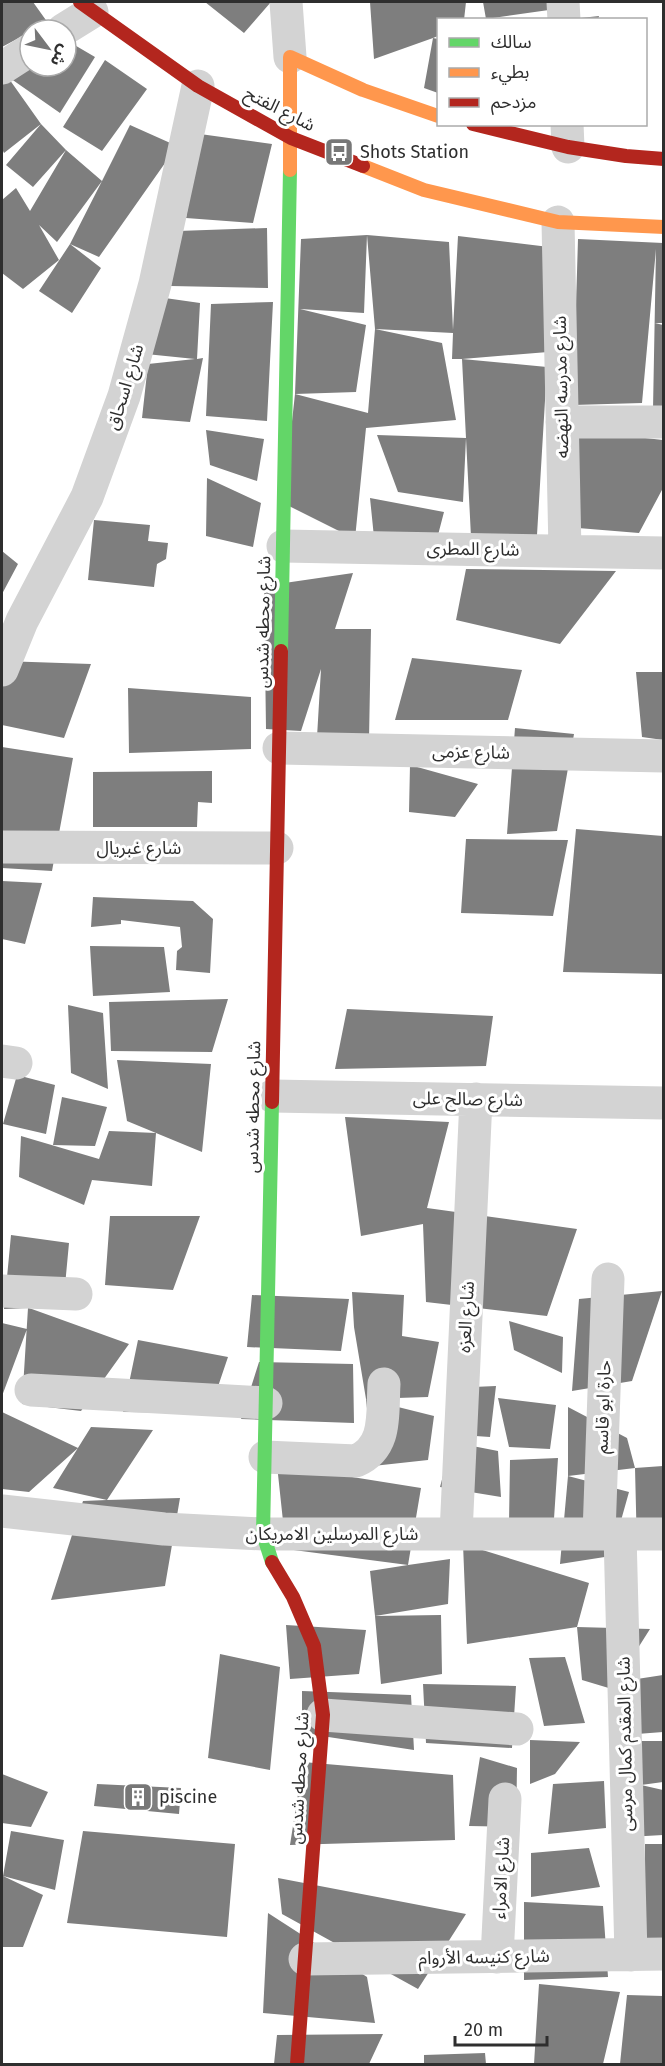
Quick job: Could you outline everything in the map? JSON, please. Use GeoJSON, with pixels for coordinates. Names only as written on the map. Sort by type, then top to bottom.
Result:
{"type":"FeatureCollection","features":[{"type":"Feature","properties":{"kind":"street"},"geometry":{"type":"LineString","coordinates":[[286,2],[290,57],[396,104],[437,116]]}},
{"type":"Feature","properties":{"kind":"street"},"geometry":{"type":"LineString","coordinates":[[563,2],[564,18]]}},
{"type":"Feature","properties":{"kind":"street"},"geometry":{"type":"LineString","coordinates":[[75,18],[86,7]]}},
{"type":"Feature","properties":{"kind":"street","name":"شارع الفتح"},"geometry":{"type":"LineString","coordinates":[[86,7],[198,86],[291,138],[424,190],[558,222],[663,227]]}},
{"type":"Feature","properties":{"kind":"street","name":"شارع محطه شدس"},"geometry":{"type":"LineString","coordinates":[[290,57],[291,138],[263,1534],[272,1563],[293,1597],[314,1646],[323,1715],[297,2064]]}},
{"type":"Feature","properties":{"kind":"street"},"geometry":{"type":"LineString","coordinates":[[2,68],[18,58]]}},
{"type":"Feature","properties":{"kind":"street","name":"شارع اسحاق"},"geometry":{"type":"LineString","coordinates":[[2,670],[22,621],[87,497],[124,396],[155,284],[198,86]]}},
{"type":"Feature","properties":{"kind":"street"},"geometry":{"type":"LineString","coordinates":[[489,126],[567,136],[626,156],[663,159]]}},
{"type":"Feature","properties":{"kind":"street","name":"شارع مدرسه النهضه"},"geometry":{"type":"LineString","coordinates":[[558,222],[564,551]]}},
{"type":"Feature","properties":{"kind":"street"},"geometry":{"type":"LineString","coordinates":[[562,422],[663,422]]}},
{"type":"Feature","properties":{"kind":"street","name":"شارع المطرى"},"geometry":{"type":"LineString","coordinates":[[283,546],[663,553]]}},
{"type":"Feature","properties":{"kind":"street","name":"شارع عزمى"},"geometry":{"type":"LineString","coordinates":[[279,748],[663,756]]}},
{"type":"Feature","properties":{"kind":"street","name":"شارع غبريال"},"geometry":{"type":"LineString","coordinates":[[2,847],[277,848]]}},
{"type":"Feature","properties":{"kind":"street","name":"شارع صالح على"},"geometry":{"type":"LineString","coordinates":[[272,1096],[663,1103]]}},
{"type":"Feature","properties":{"kind":"street","name":"شارع العزه"},"geometry":{"type":"LineString","coordinates":[[456,1534],[476,1099]]}},
{"type":"Feature","properties":{"kind":"street","name":"حارة ابو قاسم"},"geometry":{"type":"LineString","coordinates":[[608,1280],[610,1534]]}},
{"type":"Feature","properties":{"kind":"street"},"geometry":{"type":"LineString","coordinates":[[2,1291],[76,1294]]}},
{"type":"Feature","properties":{"kind":"street"},"geometry":{"type":"LineString","coordinates":[[265,1457],[356,1461],[365,1457],[378,1442],[384,1384]]}},
{"type":"Feature","properties":{"kind":"street"},"geometry":{"type":"LineString","coordinates":[[31,1390],[266,1403]]}},
{"type":"Feature","properties":{"kind":"street","name":"شارع المرسلين الامريكان"},"geometry":{"type":"LineString","coordinates":[[2,1511],[164,1529],[263,1534],[663,1534]]}},
{"type":"Feature","properties":{"kind":"street","name":"شارع المقدم كمال مرسى"},"geometry":{"type":"LineString","coordinates":[[610,1534],[631,1955]]}},
{"type":"Feature","properties":{"kind":"street"},"geometry":{"type":"LineString","coordinates":[[323,1715],[517,1729]]}},
{"type":"Feature","properties":{"kind":"street","name":"شارع الامراء"},"geometry":{"type":"LineString","coordinates":[[497,1957],[505,1799]]}},
{"type":"Feature","properties":{"kind":"street","name":"شارع كنيسه الأروام"},"geometry":{"type":"LineString","coordinates":[[305,1959],[663,1954]]}},
{"type":"Feature","properties":{"kind":"building"},"geometry":{"type":"Polygon","coordinates":[[[2,2],[33,2],[44,18],[18,18],[18,38],[2,47],[2,2]]]}},
{"type":"Feature","properties":{"kind":"building"},"geometry":{"type":"Polygon","coordinates":[[[205,2],[271,2],[244,33],[205,2]]]}},
{"type":"Feature","properties":{"kind":"building"},"geometry":{"type":"Polygon","coordinates":[[[370,2],[466,2],[464,18],[437,18],[437,36],[374,59],[370,2]]]}},
{"type":"Feature","properties":{"kind":"building"},"geometry":{"type":"Polygon","coordinates":[[[483,2],[559,2],[563,8],[493,18],[486,18],[483,2]]]}},
{"type":"Feature","properties":{"kind":"building"},"geometry":{"type":"Polygon","coordinates":[[[433,38],[437,39],[437,93],[424,88],[433,38]]]}},
{"type":"Feature","properties":{"kind":"building"},"geometry":{"type":"Polygon","coordinates":[[[78,47],[95,57],[60,113],[7,76],[18,71],[18,78],[78,78],[78,47]]]}},
{"type":"Feature","properties":{"kind":"building"},"geometry":{"type":"Polygon","coordinates":[[[105,60],[147,89],[102,151],[63,127],[105,60]]]}},
{"type":"Feature","properties":{"kind":"building"},"geometry":{"type":"Polygon","coordinates":[[[7,76],[41,124],[4,153],[2,149],[2,79],[7,76]]]}},
{"type":"Feature","properties":{"kind":"building"},"geometry":{"type":"Polygon","coordinates":[[[41,124],[66,150],[33,187],[6,165],[41,124]]]}},
{"type":"Feature","properties":{"kind":"building"},"geometry":{"type":"Polygon","coordinates":[[[130,125],[177,146],[99,257],[70,244],[130,125]]]}},
{"type":"Feature","properties":{"kind":"building"},"geometry":{"type":"Polygon","coordinates":[[[200,134],[272,144],[253,223],[186,218],[200,134]]]}},
{"type":"Feature","properties":{"kind":"building"},"geometry":{"type":"Polygon","coordinates":[[[66,150],[102,181],[57,242],[39,225],[59,260],[23,289],[2,273],[2,200],[16,188],[30,211],[66,150]]]}},
{"type":"Feature","properties":{"kind":"building"},"geometry":{"type":"Polygon","coordinates":[[[267,228],[268,288],[171,286],[178,231],[267,228]]]}},
{"type":"Feature","properties":{"kind":"building"},"geometry":{"type":"Polygon","coordinates":[[[367,235],[364,313],[300,309],[366,325],[356,392],[295,394],[301,239],[367,235]]]}},
{"type":"Feature","properties":{"kind":"building"},"geometry":{"type":"Polygon","coordinates":[[[367,235],[449,242],[453,330],[458,236],[549,247],[548,352],[452,359],[453,333],[375,329],[367,235]]]}},
{"type":"Feature","properties":{"kind":"building"},"geometry":{"type":"Polygon","coordinates":[[[578,239],[663,243],[663,323],[655,323],[663,325],[663,408],[653,409],[656,249],[642,403],[573,405],[578,239]]]}},
{"type":"Feature","properties":{"kind":"building"},"geometry":{"type":"Polygon","coordinates":[[[70,244],[101,268],[72,313],[39,291],[70,244]]]}},
{"type":"Feature","properties":{"kind":"building"},"geometry":{"type":"Polygon","coordinates":[[[165,298],[200,303],[197,359],[203,358],[190,422],[142,418],[148,364],[195,359],[146,354],[165,298]]]}},
{"type":"Feature","properties":{"kind":"building"},"geometry":{"type":"Polygon","coordinates":[[[273,302],[267,421],[206,416],[211,304],[273,302]]]}},
{"type":"Feature","properties":{"kind":"building"},"geometry":{"type":"Polygon","coordinates":[[[375,329],[442,343],[456,420],[366,428],[355,539],[283,503],[295,394],[368,413],[375,329]]]}},
{"type":"Feature","properties":{"kind":"building"},"geometry":{"type":"Polygon","coordinates":[[[462,359],[547,367],[537,535],[471,537],[462,359]]]}},
{"type":"Feature","properties":{"kind":"building"},"geometry":{"type":"Polygon","coordinates":[[[206,430],[264,439],[257,481],[210,465],[206,430]]]}},
{"type":"Feature","properties":{"kind":"building"},"geometry":{"type":"Polygon","coordinates":[[[574,430],[663,440],[663,488],[639,533],[578,528],[574,430]]]}},
{"type":"Feature","properties":{"kind":"building"},"geometry":{"type":"Polygon","coordinates":[[[377,435],[466,438],[463,502],[398,492],[377,435]]]}},
{"type":"Feature","properties":{"kind":"building"},"geometry":{"type":"Polygon","coordinates":[[[207,478],[261,503],[253,547],[206,536],[207,478]]]}},
{"type":"Feature","properties":{"kind":"building"},"geometry":{"type":"Polygon","coordinates":[[[370,498],[444,512],[438,535],[375,547],[370,498]]]}},
{"type":"Feature","properties":{"kind":"building"},"geometry":{"type":"Polygon","coordinates":[[[94,520],[150,525],[148,541],[168,543],[166,559],[157,564],[154,587],[88,580],[94,520]]]}},
{"type":"Feature","properties":{"kind":"building"},"geometry":{"type":"Polygon","coordinates":[[[2,551],[18,564],[2,594],[2,551]]]}},
{"type":"Feature","properties":{"kind":"building"},"geometry":{"type":"Polygon","coordinates":[[[466,569],[616,571],[560,644],[456,620],[466,569]]]}},
{"type":"Feature","properties":{"kind":"building"},"geometry":{"type":"Polygon","coordinates":[[[353,573],[335,629],[371,629],[369,740],[317,737],[321,669],[301,731],[266,729],[264,586],[353,573]]]}},
{"type":"Feature","properties":{"kind":"building"},"geometry":{"type":"Polygon","coordinates":[[[412,658],[522,670],[508,720],[395,720],[412,658]]]}},
{"type":"Feature","properties":{"kind":"building"},"geometry":{"type":"Polygon","coordinates":[[[2,661],[91,664],[64,738],[2,725],[2,661]]]}},
{"type":"Feature","properties":{"kind":"building"},"geometry":{"type":"Polygon","coordinates":[[[636,672],[663,672],[663,740],[642,737],[636,672]]]}},
{"type":"Feature","properties":{"kind":"building"},"geometry":{"type":"Polygon","coordinates":[[[128,688],[251,697],[251,749],[129,753],[128,688]]]}},
{"type":"Feature","properties":{"kind":"building"},"geometry":{"type":"Polygon","coordinates":[[[515,728],[574,734],[557,831],[507,834],[515,728]]]}},
{"type":"Feature","properties":{"kind":"building"},"geometry":{"type":"Polygon","coordinates":[[[2,747],[73,758],[52,871],[2,868],[2,747]]]}},
{"type":"Feature","properties":{"kind":"building"},"geometry":{"type":"Polygon","coordinates":[[[410,765],[478,784],[455,817],[409,812],[410,765]]]}},
{"type":"Feature","properties":{"kind":"building"},"geometry":{"type":"Polygon","coordinates":[[[212,771],[212,803],[198,802],[197,827],[93,827],[93,772],[212,771]]]}},
{"type":"Feature","properties":{"kind":"building"},"geometry":{"type":"Polygon","coordinates":[[[576,829],[663,836],[663,974],[563,972],[576,829]]]}},
{"type":"Feature","properties":{"kind":"building"},"geometry":{"type":"Polygon","coordinates":[[[466,839],[568,840],[553,916],[461,913],[466,839]]]}},
{"type":"Feature","properties":{"kind":"building"},"geometry":{"type":"Polygon","coordinates":[[[2,881],[42,883],[25,944],[2,939],[2,881]]]}},
{"type":"Feature","properties":{"kind":"building"},"geometry":{"type":"Polygon","coordinates":[[[93,897],[193,901],[213,919],[210,973],[176,970],[177,951],[182,947],[180,927],[121,920],[121,924],[91,927],[93,897]]]}},
{"type":"Feature","properties":{"kind":"building"},"geometry":{"type":"Polygon","coordinates":[[[90,946],[164,947],[170,992],[93,996],[90,946]]]}},
{"type":"Feature","properties":{"kind":"building"},"geometry":{"type":"Polygon","coordinates":[[[228,999],[212,1052],[111,1051],[109,1002],[228,999]]]}},
{"type":"Feature","properties":{"kind":"building"},"geometry":{"type":"Polygon","coordinates":[[[68,1005],[103,1013],[108,1089],[71,1073],[68,1005]]]}},
{"type":"Feature","properties":{"kind":"building"},"geometry":{"type":"Polygon","coordinates":[[[347,1009],[493,1016],[486,1066],[335,1069],[347,1009]]]}},
{"type":"Feature","properties":{"kind":"building"},"geometry":{"type":"Polygon","coordinates":[[[117,1060],[211,1064],[202,1152],[127,1121],[117,1060]]]}},
{"type":"Feature","properties":{"kind":"building"},"geometry":{"type":"Polygon","coordinates":[[[17,1075],[55,1085],[46,1134],[3,1124],[17,1075]]]}},
{"type":"Feature","properties":{"kind":"building"},"geometry":{"type":"Polygon","coordinates":[[[62,1097],[107,1107],[95,1146],[53,1145],[62,1097]]]}},
{"type":"Feature","properties":{"kind":"building"},"geometry":{"type":"Polygon","coordinates":[[[345,1117],[449,1122],[427,1208],[577,1229],[547,1316],[426,1302],[423,1224],[361,1236],[345,1117]]]}},
{"type":"Feature","properties":{"kind":"building"},"geometry":{"type":"Polygon","coordinates":[[[109,1131],[156,1133],[152,1186],[92,1180],[84,1205],[19,1177],[21,1136],[99,1159],[109,1131]]]}},
{"type":"Feature","properties":{"kind":"building"},"geometry":{"type":"Polygon","coordinates":[[[110,1216],[200,1216],[173,1290],[105,1285],[110,1216]]]}},
{"type":"Feature","properties":{"kind":"building"},"geometry":{"type":"Polygon","coordinates":[[[11,1235],[69,1243],[63,1307],[29,1308],[129,1344],[81,1411],[22,1404],[28,1308],[4,1309],[11,1235]]]}},
{"type":"Feature","properties":{"kind":"building"},"geometry":{"type":"Polygon","coordinates":[[[662,1291],[632,1381],[572,1391],[579,1299],[662,1291]]]}},
{"type":"Feature","properties":{"kind":"building"},"geometry":{"type":"Polygon","coordinates":[[[352,1292],[404,1295],[402,1336],[439,1342],[428,1397],[366,1399],[354,1327],[352,1292]]]}},
{"type":"Feature","properties":{"kind":"building"},"geometry":{"type":"Polygon","coordinates":[[[252,1295],[349,1299],[341,1351],[247,1347],[252,1295]]]}},
{"type":"Feature","properties":{"kind":"building"},"geometry":{"type":"Polygon","coordinates":[[[509,1321],[563,1337],[562,1373],[514,1350],[509,1321]]]}},
{"type":"Feature","properties":{"kind":"building"},"geometry":{"type":"Polygon","coordinates":[[[2,1323],[27,1329],[2,1396],[2,1323]]]}},
{"type":"Feature","properties":{"kind":"building"},"geometry":{"type":"Polygon","coordinates":[[[138,1340],[228,1357],[209,1413],[123,1412],[138,1340]]]}},
{"type":"Feature","properties":{"kind":"building"},"geometry":{"type":"Polygon","coordinates":[[[259,1362],[353,1364],[354,1423],[241,1419],[259,1362]]]}},
{"type":"Feature","properties":{"kind":"building"},"geometry":{"type":"Polygon","coordinates":[[[496,1386],[490,1437],[447,1434],[450,1388],[496,1386]]]}},
{"type":"Feature","properties":{"kind":"building"},"geometry":{"type":"Polygon","coordinates":[[[498,1398],[556,1405],[550,1449],[509,1447],[498,1398]]]}},
{"type":"Feature","properties":{"kind":"building"},"geometry":{"type":"Polygon","coordinates":[[[366,1399],[434,1416],[428,1460],[373,1466],[366,1399]]]}},
{"type":"Feature","properties":{"kind":"building"},"geometry":{"type":"Polygon","coordinates":[[[568,1407],[627,1438],[635,1468],[568,1476],[568,1407]]]}},
{"type":"Feature","properties":{"kind":"building"},"geometry":{"type":"Polygon","coordinates":[[[2,1412],[78,1448],[29,1492],[2,1489],[2,1412]]]}},
{"type":"Feature","properties":{"kind":"building"},"geometry":{"type":"Polygon","coordinates":[[[91,1427],[153,1430],[107,1500],[53,1488],[91,1427]]]}},
{"type":"Feature","properties":{"kind":"building"},"geometry":{"type":"Polygon","coordinates":[[[452,1442],[498,1451],[501,1497],[440,1487],[452,1442]]]}},
{"type":"Feature","properties":{"kind":"building"},"geometry":{"type":"Polygon","coordinates":[[[558,1458],[553,1534],[509,1523],[510,1460],[558,1458]]]}},
{"type":"Feature","properties":{"kind":"building"},"geometry":{"type":"Polygon","coordinates":[[[277,1465],[421,1488],[408,1565],[286,1549],[277,1465]]]}},
{"type":"Feature","properties":{"kind":"building"},"geometry":{"type":"Polygon","coordinates":[[[663,1466],[663,1542],[637,1549],[635,1468],[663,1466]]]}},
{"type":"Feature","properties":{"kind":"building"},"geometry":{"type":"Polygon","coordinates":[[[568,1476],[629,1492],[611,1556],[560,1564],[568,1476]]]}},
{"type":"Feature","properties":{"kind":"building"},"geometry":{"type":"Polygon","coordinates":[[[180,1498],[165,1586],[51,1600],[83,1501],[180,1498]]]}},
{"type":"Feature","properties":{"kind":"building"},"geometry":{"type":"Polygon","coordinates":[[[463,1544],[589,1583],[577,1627],[467,1644],[463,1544]]]}},
{"type":"Feature","properties":{"kind":"building"},"geometry":{"type":"Polygon","coordinates":[[[450,1559],[448,1604],[375,1616],[370,1571],[450,1559]]]}},
{"type":"Feature","properties":{"kind":"building"},"geometry":{"type":"Polygon","coordinates":[[[441,1615],[442,1674],[381,1684],[375,1616],[441,1615]]]}},
{"type":"Feature","properties":{"kind":"building"},"geometry":{"type":"Polygon","coordinates":[[[286,1625],[366,1630],[359,1674],[290,1679],[286,1625]]]}},
{"type":"Feature","properties":{"kind":"building"},"geometry":{"type":"Polygon","coordinates":[[[577,1627],[650,1629],[612,1689],[582,1680],[577,1627]]]}},
{"type":"Feature","properties":{"kind":"building"},"geometry":{"type":"Polygon","coordinates":[[[220,1654],[280,1667],[270,1770],[208,1758],[220,1654]]]}},
{"type":"Feature","properties":{"kind":"building"},"geometry":{"type":"Polygon","coordinates":[[[565,1657],[585,1723],[544,1726],[529,1658],[565,1657]]]}},
{"type":"Feature","properties":{"kind":"building"},"geometry":{"type":"Polygon","coordinates":[[[663,1675],[663,1732],[637,1734],[637,1679],[663,1675]]]}},
{"type":"Feature","properties":{"kind":"building"},"geometry":{"type":"Polygon","coordinates":[[[423,1684],[516,1686],[512,1748],[426,1743],[423,1684]]]}},
{"type":"Feature","properties":{"kind":"building"},"geometry":{"type":"Polygon","coordinates":[[[302,1691],[411,1695],[414,1750],[302,1733],[302,1691]]]}},
{"type":"Feature","properties":{"kind":"building"},"geometry":{"type":"Polygon","coordinates":[[[530,1740],[580,1742],[555,1774],[530,1784],[530,1740]]]}},
{"type":"Feature","properties":{"kind":"building"},"geometry":{"type":"Polygon","coordinates":[[[635,1741],[663,1741],[663,1782],[641,1785],[635,1741]]]}},
{"type":"Feature","properties":{"kind":"building"},"geometry":{"type":"Polygon","coordinates":[[[480,1757],[517,1768],[516,1827],[469,1826],[480,1757]]]}},
{"type":"Feature","properties":{"kind":"building"},"geometry":{"type":"Polygon","coordinates":[[[303,1762],[453,1775],[455,1840],[290,1845],[303,1762]]]}},
{"type":"Feature","properties":{"kind":"building"},"geometry":{"type":"Polygon","coordinates":[[[2,1774],[48,1792],[31,1827],[2,1823],[2,1774]]]}},
{"type":"Feature","properties":{"kind":"building"},"geometry":{"type":"Polygon","coordinates":[[[604,1781],[606,1828],[548,1834],[553,1784],[604,1781]]]}},
{"type":"Feature","properties":{"kind":"building","name":"piscine"},"geometry":{"type":"Polygon","coordinates":[[[97,1784],[181,1788],[179,1814],[94,1806],[97,1784]]]}},
{"type":"Feature","properties":{"kind":"building"},"geometry":{"type":"Polygon","coordinates":[[[641,1785],[663,1790],[663,1835],[628,1837],[641,1785]]]}},
{"type":"Feature","properties":{"kind":"building"},"geometry":{"type":"Polygon","coordinates":[[[11,1831],[64,1840],[55,1890],[3,1876],[11,1831]]]}},
{"type":"Feature","properties":{"kind":"building"},"geometry":{"type":"Polygon","coordinates":[[[83,1831],[235,1844],[227,1937],[67,1923],[83,1831]]]}},
{"type":"Feature","properties":{"kind":"building"},"geometry":{"type":"Polygon","coordinates":[[[645,1844],[663,1844],[663,1938],[645,1938],[645,1844]]]}},
{"type":"Feature","properties":{"kind":"building"},"geometry":{"type":"Polygon","coordinates":[[[589,1848],[600,1887],[531,1897],[531,1853],[589,1848]]]}},
{"type":"Feature","properties":{"kind":"building"},"geometry":{"type":"Polygon","coordinates":[[[3,1876],[43,1895],[23,1947],[2,1947],[3,1876]]]}},
{"type":"Feature","properties":{"kind":"building"},"geometry":{"type":"Polygon","coordinates":[[[278,1878],[466,1914],[418,1989],[282,1914],[278,1878]]]}},
{"type":"Feature","properties":{"kind":"building"},"geometry":{"type":"Polygon","coordinates":[[[524,1902],[603,1906],[608,1977],[524,1980],[524,1902]]]}},
{"type":"Feature","properties":{"kind":"building"},"geometry":{"type":"Polygon","coordinates":[[[268,1913],[367,1977],[375,2023],[263,2013],[268,1913]]]}},
{"type":"Feature","properties":{"kind":"building"},"geometry":{"type":"Polygon","coordinates":[[[539,1984],[620,1992],[603,2064],[534,2064],[539,1984]]]}},
{"type":"Feature","properties":{"kind":"building"},"geometry":{"type":"Polygon","coordinates":[[[627,1995],[663,1996],[663,2064],[620,2064],[627,1995]]]}},
{"type":"Feature","properties":{"kind":"building"},"geometry":{"type":"Polygon","coordinates":[[[383,2034],[369,2064],[274,2064],[277,2035],[383,2034]]]}},
{"type":"Feature","properties":{"kind":"building"},"geometry":{"type":"Polygon","coordinates":[[[485,2053],[486,2064],[424,2064],[424,2055],[485,2053]]]}},
{"type":"Feature","properties":{"kind":"traffic: fast"},"geometry":{"type":"LineString","coordinates":[[281,651],[290,170]]}},
{"type":"Feature","properties":{"kind":"traffic: fast"},"geometry":{"type":"LineString","coordinates":[[272,1102],[263,1534],[272,1562]]}},
{"type":"Feature","properties":{"kind":"traffic: slow"},"geometry":{"type":"LineString","coordinates":[[290,170],[290,57],[363,90],[437,116]]}},
{"type":"Feature","properties":{"kind":"traffic: slow"},"geometry":{"type":"LineString","coordinates":[[363,166],[424,190],[558,222],[664,227]]}},
{"type":"Feature","properties":{"kind":"traffic: jam"},"geometry":{"type":"LineString","coordinates":[[80,2],[198,86],[291,138],[363,166]]}},
{"type":"Feature","properties":{"kind":"traffic: jam"},"geometry":{"type":"LineString","coordinates":[[481,126],[568,147],[664,159]]}},
{"type":"Feature","properties":{"kind":"traffic: jam"},"geometry":{"type":"LineString","coordinates":[[272,1102],[281,651]]}},
{"type":"Feature","properties":{"kind":"traffic: jam"},"geometry":{"type":"LineString","coordinates":[[272,1562],[293,1597],[314,1646],[323,1715],[297,2064]]}},
{"type":"Feature","properties":{"kind":"place","name":"Shots Station"},"geometry":{"type":"Point","coordinates":[339,152]}},
{"type":"Feature","properties":{"kind":"place","name":"piscine"},"geometry":{"type":"Point","coordinates":[138,1797]}}]}
